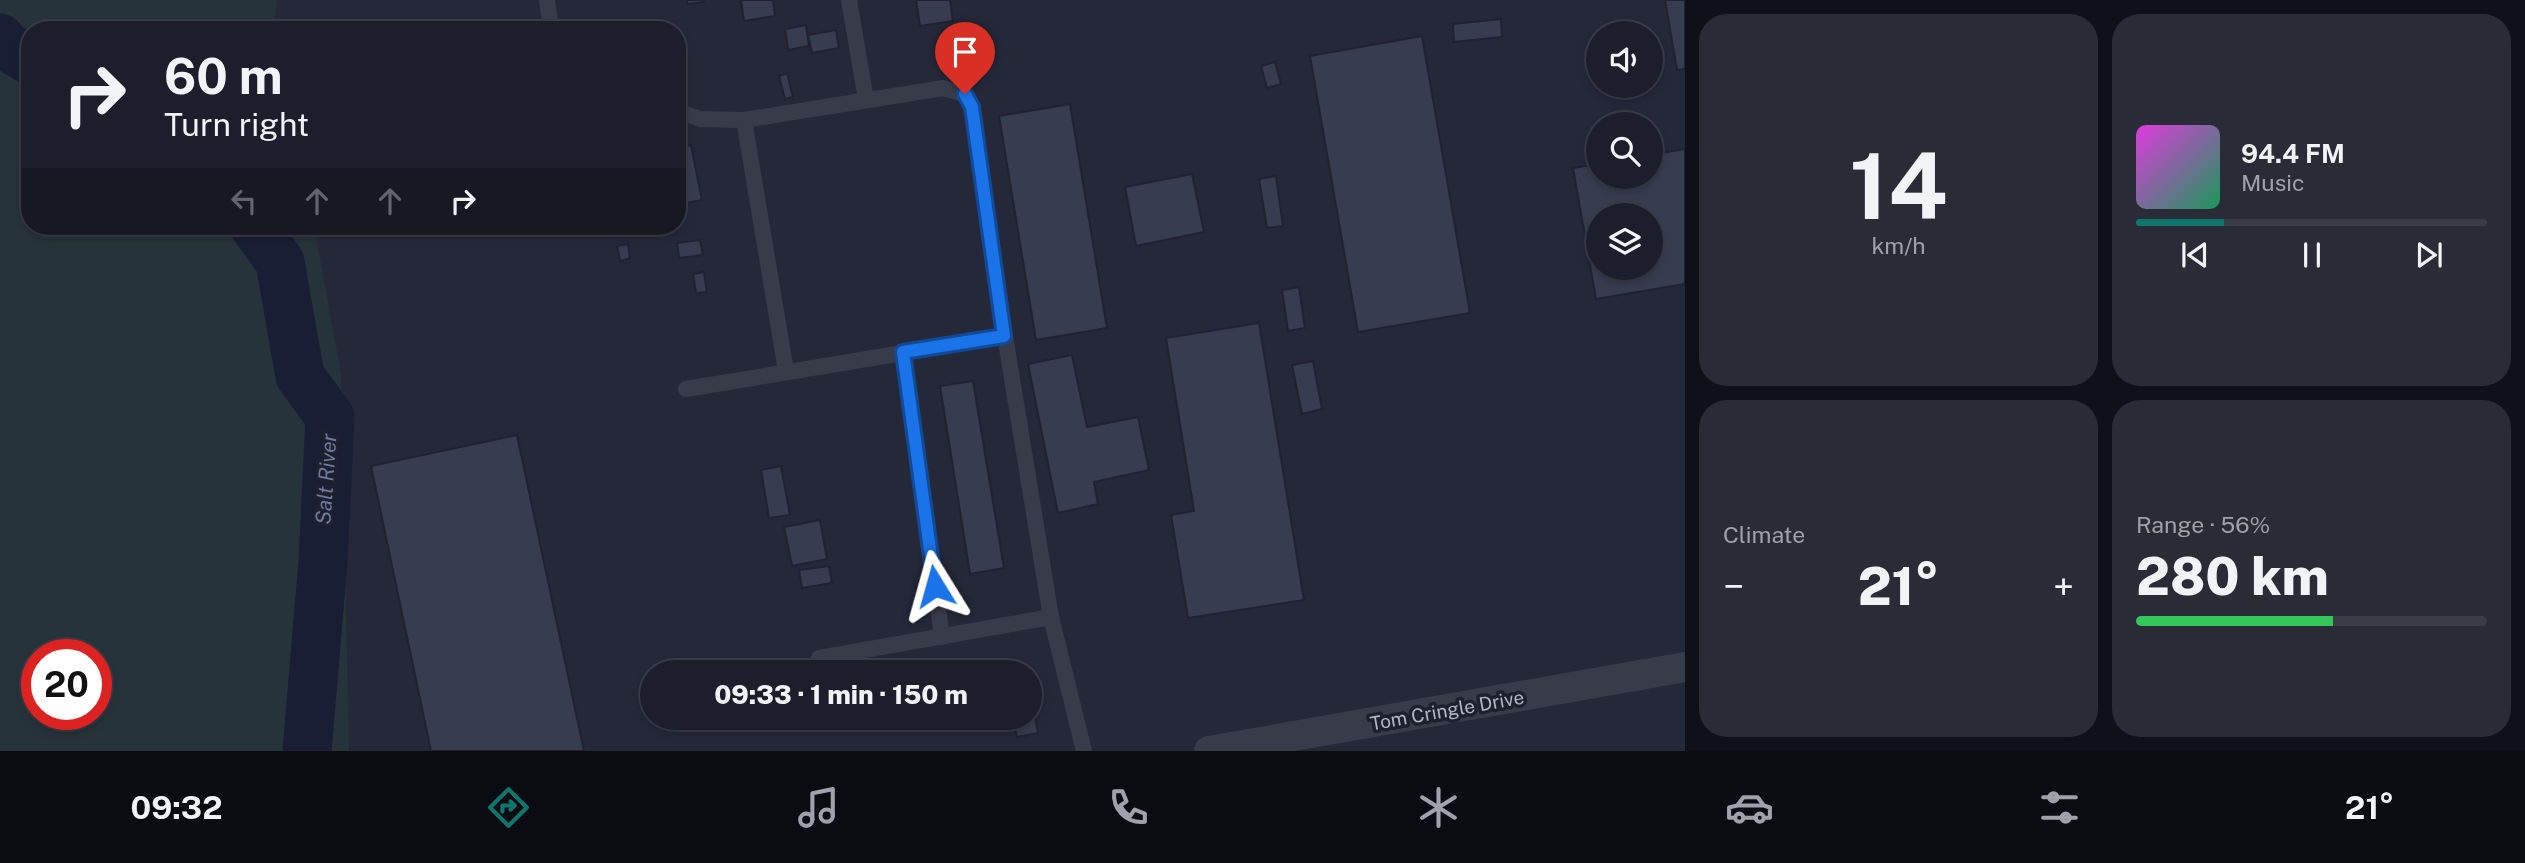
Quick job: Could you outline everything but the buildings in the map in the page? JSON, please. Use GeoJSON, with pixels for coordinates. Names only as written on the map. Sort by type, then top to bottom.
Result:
{"type":"FeatureCollection","features":[{"type":"Feature","properties":{"kind":"street","name":"Tom Cringle Drive"},"geometry":{"type":"LineString","coordinates":[[1209,751],[1685,667]]}},
{"type":"Feature","properties":{"kind":"lane"},"geometry":{"type":"LineString","coordinates":[[547,0],[550,21]]}},
{"type":"Feature","properties":{"kind":"lane"},"geometry":{"type":"LineString","coordinates":[[849,0],[866,100]]}},
{"type":"Feature","properties":{"kind":"lane"},"geometry":{"type":"LineString","coordinates":[[686,114],[700,119],[744,120],[943,88],[965,94],[972,107],[1004,336],[1051,617],[1084,751]]}},
{"type":"Feature","properties":{"kind":"lane"},"geometry":{"type":"LineString","coordinates":[[744,120],[786,371]]}},
{"type":"Feature","properties":{"kind":"lane"},"geometry":{"type":"LineString","coordinates":[[686,389],[1004,336]]}},
{"type":"Feature","properties":{"kind":"lane"},"geometry":{"type":"LineString","coordinates":[[903,352],[942,638]]}},
{"type":"Feature","properties":{"kind":"lane"},"geometry":{"type":"LineString","coordinates":[[819,658],[1051,617]]}},
{"type":"Feature","properties":{"kind":"shaded area"},"geometry":{"type":"Polygon","coordinates":[[[0,0],[277,0],[276,21],[21,21],[21,235],[316,235],[341,374],[349,751],[0,751],[0,0]]]}},
{"type":"Feature","properties":{"kind":"waterway","name":"Salt River"},"geometry":{"type":"LineString","coordinates":[[0,38],[6,46],[21,55]]}},
{"type":"Feature","properties":{"kind":"waterway","name":"Salt River"},"geometry":{"type":"LineString","coordinates":[[260,235],[280,262],[300,376],[330,417],[323,561],[307,751]]}},
{"type":"Feature","properties":{"kind":"route"},"geometry":{"type":"LineString","coordinates":[[935,586],[903,352],[1004,336],[972,107],[965,94]]}}]}
